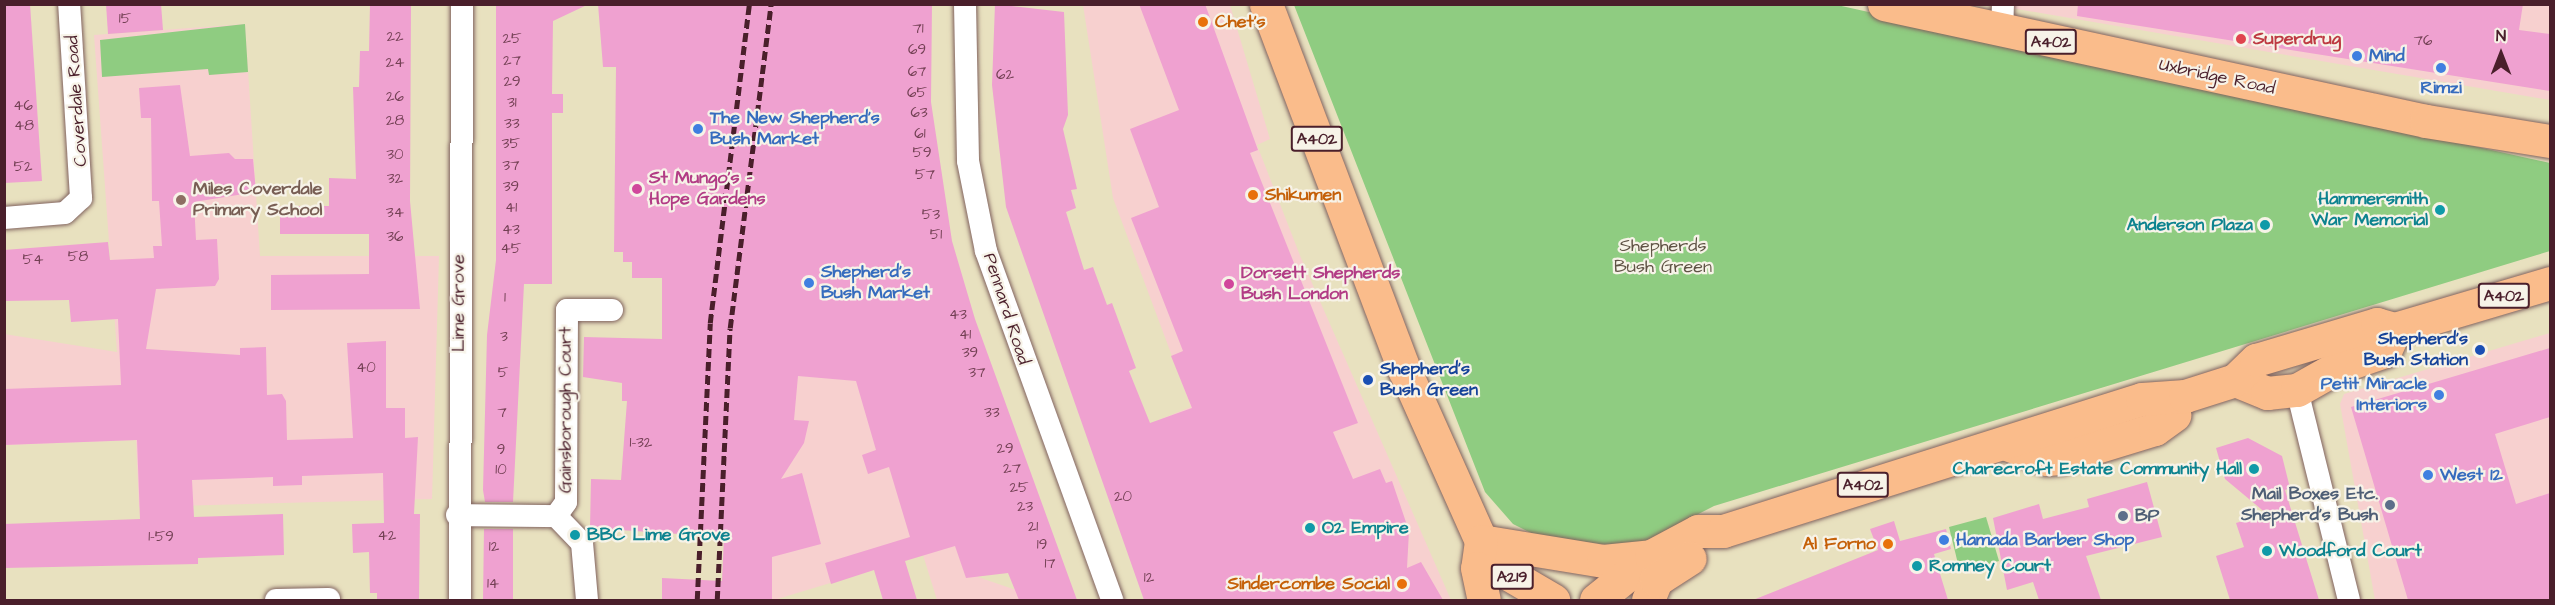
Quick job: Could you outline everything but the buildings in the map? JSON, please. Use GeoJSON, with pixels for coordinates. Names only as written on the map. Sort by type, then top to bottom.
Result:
{"type":"FeatureCollection","features":[{"type":"Feature","properties":{"kind":"main road","name":"A402"},"geometry":{"type":"LineString","coordinates":[[1266,4],[1402,363],[1481,541],[1603,561],[1651,556]]}},
{"type":"Feature","properties":{"kind":"main road","name":"Uxbridge Road"},"geometry":{"type":"LineString","coordinates":[[1884,4],[2002,18],[2426,121],[2550,141]]}},
{"type":"Feature","properties":{"kind":"main road","name":"A402"},"geometry":{"type":"LineString","coordinates":[[1596,600],[1651,556],[1698,531],[1723,531],[2142,399],[2185,396],[2235,380],[2256,360],[2377,324],[2395,329],[2550,283]]}},
{"type":"Feature","properties":{"kind":"main road"},"geometry":{"type":"LineString","coordinates":[[2235,380],[2267,393],[2297,390],[2336,368],[2385,351],[2395,329]]}},
{"type":"Feature","properties":{"kind":"main road"},"geometry":{"type":"LineString","coordinates":[[2004,443],[2047,459],[2060,458],[2155,429],[2174,415]]}},
{"type":"Feature","properties":{"kind":"main road"},"geometry":{"type":"LineString","coordinates":[[1648,600],[1661,575],[1707,550],[1723,531]]}},
{"type":"Feature","properties":{"kind":"main road"},"geometry":{"type":"LineString","coordinates":[[1481,541],[1477,568],[1484,600]]}},
{"type":"Feature","properties":{"kind":"main road","name":"A219"},"geometry":{"type":"LineString","coordinates":[[1481,541],[1505,572],[1553,600]]}},
{"type":"Feature","properties":{"kind":"street","name":"Coverdale Road"},"geometry":{"type":"LineString","coordinates":[[4,218],[65,213],[81,198],[69,4]]}},
{"type":"Feature","properties":{"kind":"street","name":"Lime Grove"},"geometry":{"type":"LineString","coordinates":[[460,600],[457,515],[462,4]]}},
{"type":"Feature","properties":{"kind":"street","name":"Pennard Road"},"geometry":{"type":"LineString","coordinates":[[964,4],[968,161],[986,251],[1112,600]]}},
{"type":"Feature","properties":{"kind":"street","name":"Gainsborough Court"},"geometry":{"type":"LineString","coordinates":[[556,516],[566,502],[567,310],[612,310]]}},
{"type":"Feature","properties":{"kind":"street"},"geometry":{"type":"LineString","coordinates":[[2297,390],[2349,600]]}},
{"type":"Feature","properties":{"kind":"street","name":"Gainsborough Court"},"geometry":{"type":"LineString","coordinates":[[457,515],[556,516],[582,543],[587,600]]}},
{"type":"Feature","properties":{"kind":"street"},"geometry":{"type":"LineString","coordinates":[[276,600],[329,599]]}},
{"type":"Feature","properties":{"kind":"shaded area"},"geometry":{"type":"Polygon","coordinates":[[[2011,4],[2550,5],[2550,100],[2011,8],[2011,4]]]}},
{"type":"Feature","properties":{"kind":"shaded area"},"geometry":{"type":"Polygon","coordinates":[[[1083,5],[1230,5],[1270,139],[1257,145],[1301,258],[1451,600],[1236,600],[1161,419],[1191,407],[1113,198],[1083,5]]]}},
{"type":"Feature","properties":{"kind":"shaded area"},"geometry":{"type":"Polygon","coordinates":[[[245,24],[260,256],[439,256],[432,499],[139,507],[136,440],[5,445],[4,334],[117,352],[94,35],[245,24]]]}},
{"type":"Feature","properties":{"kind":"shaded area","name":"West 12"},"geometry":{"type":"Polygon","coordinates":[[[2550,333],[2550,600],[2375,600],[2340,404],[2344,394],[2550,333]]]}},
{"type":"Feature","properties":{"kind":"shaded area"},"geometry":{"type":"Polygon","coordinates":[[[896,351],[978,577],[1013,589],[1022,586],[1027,600],[937,600],[923,555],[774,600],[722,600],[732,370],[896,351]]]}},
{"type":"Feature","properties":{"kind":"green space","name":"Shepherds Bush Green"},"geometry":{"type":"Polygon","coordinates":[[[1294,5],[1837,5],[2550,163],[2550,251],[1714,506],[1640,544],[1619,547],[1533,534],[1513,524],[1485,492],[1294,5]]]}},
{"type":"Feature","properties":{"kind":"green space"},"geometry":{"type":"Polygon","coordinates":[[[245,24],[248,72],[209,75],[208,69],[102,77],[100,40],[245,24]]]}},
{"type":"Feature","properties":{"kind":"green space"},"geometry":{"type":"Polygon","coordinates":[[[1986,517],[1999,561],[1960,572],[1949,527],[1986,517]]]}},
{"type":"Feature","properties":{"kind":"railway"},"geometry":{"type":"LineString","coordinates":[[697,600],[710,323],[749,4]]}},
{"type":"Feature","properties":{"kind":"railway"},"geometry":{"type":"LineString","coordinates":[[717,600],[730,328],[771,4]]}},
{"type":"Feature","properties":{"kind":"place","name":"Chet's"},"geometry":{"type":"Point","coordinates":[1203,22]}},
{"type":"Feature","properties":{"kind":"place","name":"Superdrug"},"geometry":{"type":"Point","coordinates":[2241,39]}},
{"type":"Feature","properties":{"kind":"place","name":"Mind"},"geometry":{"type":"Point","coordinates":[2357,56]}},
{"type":"Feature","properties":{"kind":"place","name":"Rimzi"},"geometry":{"type":"Point","coordinates":[2441,68]}},
{"type":"Feature","properties":{"kind":"place","name":"The New Shepherd's Bush Market"},"geometry":{"type":"Point","coordinates":[698,129]}},
{"type":"Feature","properties":{"kind":"place","name":"St Mungo's - Hope Gardens"},"geometry":{"type":"Point","coordinates":[637,189]}},
{"type":"Feature","properties":{"kind":"place","name":"Shikumen"},"geometry":{"type":"Point","coordinates":[1253,195]}},
{"type":"Feature","properties":{"kind":"place","name":"Miles Coverdale Primary School"},"geometry":{"type":"Point","coordinates":[181,200]}},
{"type":"Feature","properties":{"kind":"place","name":"Hammersmith War Memorial"},"geometry":{"type":"Point","coordinates":[2440,210]}},
{"type":"Feature","properties":{"kind":"place","name":"Anderson Plaza"},"geometry":{"type":"Point","coordinates":[2265,225]}},
{"type":"Feature","properties":{"kind":"place","name":"Shepherd's Bush Market"},"geometry":{"type":"Point","coordinates":[809,283]}},
{"type":"Feature","properties":{"kind":"place","name":"Dorsett Shepherds Bush London"},"geometry":{"type":"Point","coordinates":[1229,284]}},
{"type":"Feature","properties":{"kind":"place","name":"Shepherd's Bush Station"},"geometry":{"type":"Point","coordinates":[2480,350]}},
{"type":"Feature","properties":{"kind":"place","name":"Shepherd's Bush Green"},"geometry":{"type":"Point","coordinates":[1368,380]}},
{"type":"Feature","properties":{"kind":"place","name":"Petit Miracle Interiors"},"geometry":{"type":"Point","coordinates":[2439,395]}},
{"type":"Feature","properties":{"kind":"place","name":"Charecroft Estate Community Hall"},"geometry":{"type":"Point","coordinates":[2254,469]}},
{"type":"Feature","properties":{"kind":"place","name":"West 12"},"geometry":{"type":"Point","coordinates":[2428,475]}},
{"type":"Feature","properties":{"kind":"place","name":"Mail Boxes Etc. Shepherd's Bush"},"geometry":{"type":"Point","coordinates":[2390,505]}},
{"type":"Feature","properties":{"kind":"place","name":"BP"},"geometry":{"type":"Point","coordinates":[2123,516]}},
{"type":"Feature","properties":{"kind":"place","name":"O2 Empire"},"geometry":{"type":"Point","coordinates":[1310,528]}},
{"type":"Feature","properties":{"kind":"place","name":"BBC Lime Grove"},"geometry":{"type":"Point","coordinates":[575,535]}},
{"type":"Feature","properties":{"kind":"place","name":"Hamada Barber Shop"},"geometry":{"type":"Point","coordinates":[1944,540]}},
{"type":"Feature","properties":{"kind":"place","name":"Al Forno"},"geometry":{"type":"Point","coordinates":[1888,544]}},
{"type":"Feature","properties":{"kind":"place","name":"Woodford Court"},"geometry":{"type":"Point","coordinates":[2267,551]}},
{"type":"Feature","properties":{"kind":"place","name":"Romney Court"},"geometry":{"type":"Point","coordinates":[1917,566]}},
{"type":"Feature","properties":{"kind":"place","name":"Sindercombe Social"},"geometry":{"type":"Point","coordinates":[1402,584]}}]}
